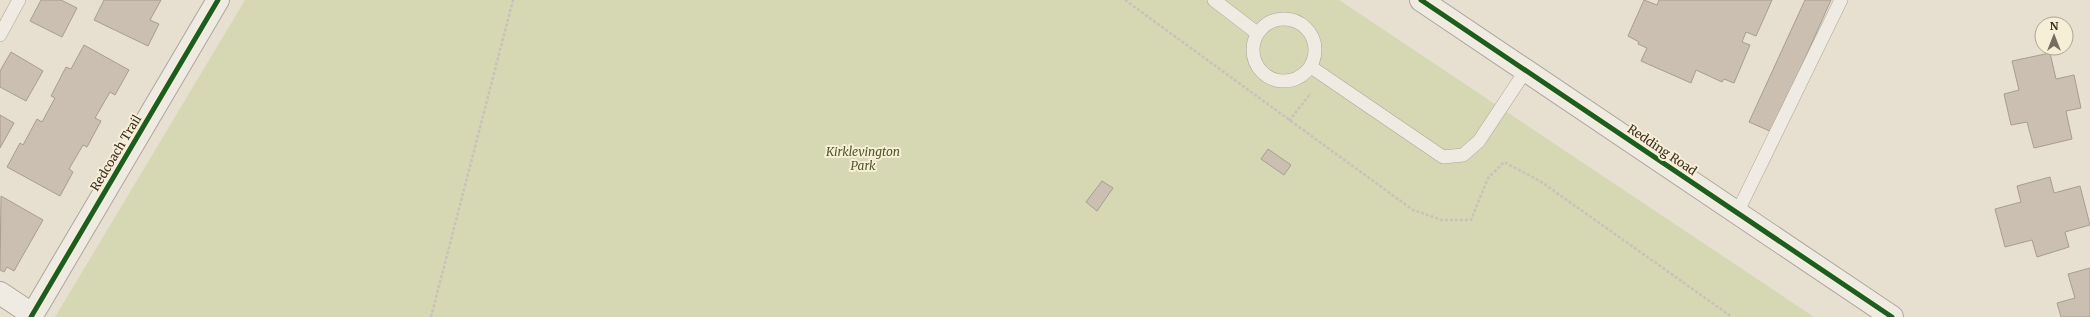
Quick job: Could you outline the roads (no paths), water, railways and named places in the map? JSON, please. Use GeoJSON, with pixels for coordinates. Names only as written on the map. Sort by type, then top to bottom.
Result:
{"type":"FeatureCollection","features":[{"type":"Feature","properties":{"kind":"street","name":"Redcoach Trail"},"geometry":{"type":"LineString","coordinates":[[0,293],[32,316],[218,0]]}},
{"type":"Feature","properties":{"kind":"street","name":"Redding Road"},"geometry":{"type":"LineString","coordinates":[[1421,0],[1892,317]]}},
{"type":"Feature","properties":{"kind":"lane"},"geometry":{"type":"LineString","coordinates":[[0,35],[19,0]]}},
{"type":"Feature","properties":{"kind":"lane"},"geometry":{"type":"LineString","coordinates":[[1214,0],[1257,33]]}},
{"type":"Feature","properties":{"kind":"lane"},"geometry":{"type":"LineString","coordinates":[[1737,212],[1840,0]]}},
{"type":"Feature","properties":{"kind":"lane"},"geometry":{"type":"LineString","coordinates":[[1290,19],[1301,24],[1310,32],[1315,44],[1315,56],[1311,67],[1302,76],[1291,81],[1278,82],[1266,77],[1257,68],[1252,57],[1252,45],[1257,33],[1266,24],[1277,20],[1290,19]]}},
{"type":"Feature","properties":{"kind":"lane"},"geometry":{"type":"LineString","coordinates":[[1311,67],[1444,158],[1463,155],[1480,141],[1526,70]]}},
{"type":"Feature","properties":{"kind":"park label","name":"Kirklevington Park"},"geometry":{"type":"Point","coordinates":[863,159]}}]}
